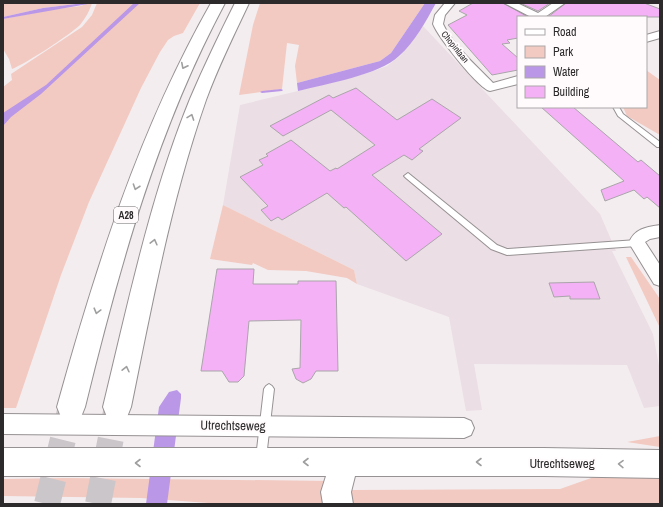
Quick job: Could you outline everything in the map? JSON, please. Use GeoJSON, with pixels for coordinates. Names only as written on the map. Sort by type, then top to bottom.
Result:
{"type":"FeatureCollection","features":[{"type":"Feature","properties":{"kind":"main road","name":"A28"},"geometry":{"type":"LineString","coordinates":[[71,406],[114,250],[153,138],[179,77],[218,3]]}},
{"type":"Feature","properties":{"kind":"main road"},"geometry":{"type":"LineString","coordinates":[[117,407],[154,239],[182,142],[210,68],[242,3]]}},
{"type":"Feature","properties":{"kind":"main road","name":"Utrechtseweg"},"geometry":{"type":"LineString","coordinates":[[3,462],[660,464]]}},
{"type":"Feature","properties":{"kind":"main road"},"geometry":{"type":"LineString","coordinates":[[338,504],[336,492],[344,462]]}},
{"type":"Feature","properties":{"kind":"street","name":"Chopinlaan"},"geometry":{"type":"LineString","coordinates":[[450,3],[439,17],[438,25],[446,37],[490,87],[517,80]]}},
{"type":"Feature","properties":{"kind":"street"},"geometry":{"type":"LineString","coordinates":[[509,3],[536,16]]}},
{"type":"Feature","properties":{"kind":"street"},"geometry":{"type":"LineString","coordinates":[[540,16],[560,3]]}},
{"type":"Feature","properties":{"kind":"street"},"geometry":{"type":"LineString","coordinates":[[647,39],[660,34]]}},
{"type":"Feature","properties":{"kind":"street"},"geometry":{"type":"LineString","coordinates":[[660,231],[648,234],[637,241],[660,279]]}},
{"type":"Feature","properties":{"kind":"street","name":"Utrechtseweg"},"geometry":{"type":"LineString","coordinates":[[3,424],[464,428]]}},
{"type":"Feature","properties":{"kind":"lane"},"geometry":{"type":"LineString","coordinates":[[616,108],[620,115],[659,145],[660,144]]}},
{"type":"Feature","properties":{"kind":"lane"},"geometry":{"type":"LineString","coordinates":[[408,176],[494,247],[506,252],[637,241]]}},
{"type":"Feature","properties":{"kind":"lane"},"geometry":{"type":"LineString","coordinates":[[261,462],[269,389]]}},
{"type":"Feature","properties":{"kind":"shaded area"},"geometry":{"type":"Polygon","coordinates":[[[423,26],[600,214],[616,251],[612,251],[653,334],[660,371],[660,406],[644,408],[627,365],[474,364],[482,410],[466,411],[449,317],[357,284],[354,270],[223,205],[240,105],[371,72],[387,66],[400,56],[423,26]]]}},
{"type":"Feature","properties":{"kind":"green space"},"geometry":{"type":"Polygon","coordinates":[[[3,3],[84,3],[43,8],[3,17],[3,3]]]}},
{"type":"Feature","properties":{"kind":"green space"},"geometry":{"type":"Polygon","coordinates":[[[92,3],[80,25],[47,49],[12,69],[9,59],[3,49],[3,19],[49,10],[81,6],[92,3]]]}},
{"type":"Feature","properties":{"kind":"green space"},"geometry":{"type":"Polygon","coordinates":[[[97,3],[200,3],[183,33],[168,40],[141,88],[89,202],[61,275],[16,408],[3,408],[3,87],[12,80],[11,74],[82,27],[92,15],[97,3]]]}},
{"type":"Feature","properties":{"kind":"green space"},"geometry":{"type":"Polygon","coordinates":[[[260,3],[425,3],[391,53],[380,61],[297,83],[295,66],[299,45],[287,43],[282,89],[239,95],[253,25],[260,3]]]}},
{"type":"Feature","properties":{"kind":"green space"},"geometry":{"type":"Polygon","coordinates":[[[647,71],[660,80],[660,135],[627,116],[623,108],[647,108],[647,71]]]}},
{"type":"Feature","properties":{"kind":"green space"},"geometry":{"type":"Polygon","coordinates":[[[223,205],[354,270],[357,284],[347,278],[306,271],[268,270],[253,263],[252,265],[210,259],[223,205]]]}},
{"type":"Feature","properties":{"kind":"green space"},"geometry":{"type":"Polygon","coordinates":[[[626,257],[631,257],[660,299],[660,328],[626,257]]]}},
{"type":"Feature","properties":{"kind":"green space"},"geometry":{"type":"Polygon","coordinates":[[[660,436],[660,447],[627,442],[660,436]]]}},
{"type":"Feature","properties":{"kind":"green space"},"geometry":{"type":"Polygon","coordinates":[[[594,477],[660,478],[660,504],[345,504],[351,490],[560,489],[594,477]]]}},
{"type":"Feature","properties":{"kind":"green space"},"geometry":{"type":"Polygon","coordinates":[[[66,478],[333,481],[327,504],[222,504],[141,498],[3,496],[3,479],[66,478]]]}},
{"type":"Feature","properties":{"kind":"water"},"geometry":{"type":"Polygon","coordinates":[[[84,3],[88,4],[3,19],[3,17],[43,8],[84,3]]]}},
{"type":"Feature","properties":{"kind":"water"},"geometry":{"type":"Polygon","coordinates":[[[134,3],[140,3],[41,94],[11,117],[3,126],[3,113],[46,85],[134,3]]]}},
{"type":"Feature","properties":{"kind":"water"},"geometry":{"type":"Polygon","coordinates":[[[425,3],[436,3],[420,31],[405,50],[390,63],[366,74],[298,91],[297,83],[380,61],[391,53],[425,3]]]}},
{"type":"Feature","properties":{"kind":"water"},"geometry":{"type":"Polygon","coordinates":[[[177,390],[181,394],[181,398],[167,504],[146,504],[159,407],[169,392],[177,390]]]}},
{"type":"Feature","properties":{"kind":"building"},"geometry":{"type":"Polygon","coordinates":[[[473,3],[503,3],[526,16],[517,16],[517,38],[507,40],[510,43],[502,44],[517,57],[517,70],[492,75],[448,25],[467,15],[459,11],[473,3]]]}},
{"type":"Feature","properties":{"kind":"building"},"geometry":{"type":"Polygon","coordinates":[[[520,3],[550,3],[538,11],[520,3]]]}},
{"type":"Feature","properties":{"kind":"building"},"geometry":{"type":"Polygon","coordinates":[[[566,3],[644,3],[660,9],[660,17],[549,16],[566,3]]]}},
{"type":"Feature","properties":{"kind":"building"},"geometry":{"type":"Polygon","coordinates":[[[356,88],[397,120],[432,99],[461,118],[419,149],[423,151],[412,160],[404,155],[372,175],[442,234],[406,261],[346,207],[344,208],[327,193],[282,220],[278,217],[271,221],[261,210],[268,206],[240,177],[263,165],[259,160],[268,156],[266,154],[291,140],[330,171],[336,168],[337,169],[375,145],[331,110],[283,136],[270,126],[329,95],[333,98],[356,88]]]}},
{"type":"Feature","properties":{"kind":"building"},"geometry":{"type":"Polygon","coordinates":[[[542,108],[574,108],[638,162],[641,160],[660,176],[660,208],[647,197],[644,199],[634,190],[605,201],[601,190],[624,181],[542,108]]]}},
{"type":"Feature","properties":{"kind":"building"},"geometry":{"type":"Polygon","coordinates":[[[217,269],[254,269],[253,284],[298,284],[298,281],[336,281],[338,371],[316,371],[311,379],[303,383],[296,379],[292,369],[300,368],[301,320],[249,321],[244,376],[238,382],[229,382],[222,371],[201,371],[217,269]]]}},
{"type":"Feature","properties":{"kind":"building"},"geometry":{"type":"Polygon","coordinates":[[[594,282],[600,299],[570,299],[570,296],[554,297],[549,283],[594,282]]]}},
{"type":"Feature","properties":{"kind":"waterway"},"geometry":{"type":"LineString","coordinates":[[262,92],[281,90]]}},
{"type":"Feature","properties":{"kind":"tunnel"},"geometry":{"type":"LineString","coordinates":[[47,504],[71,407]]}},
{"type":"Feature","properties":{"kind":"tunnel"},"geometry":{"type":"LineString","coordinates":[[98,504],[117,407]]}}]}
